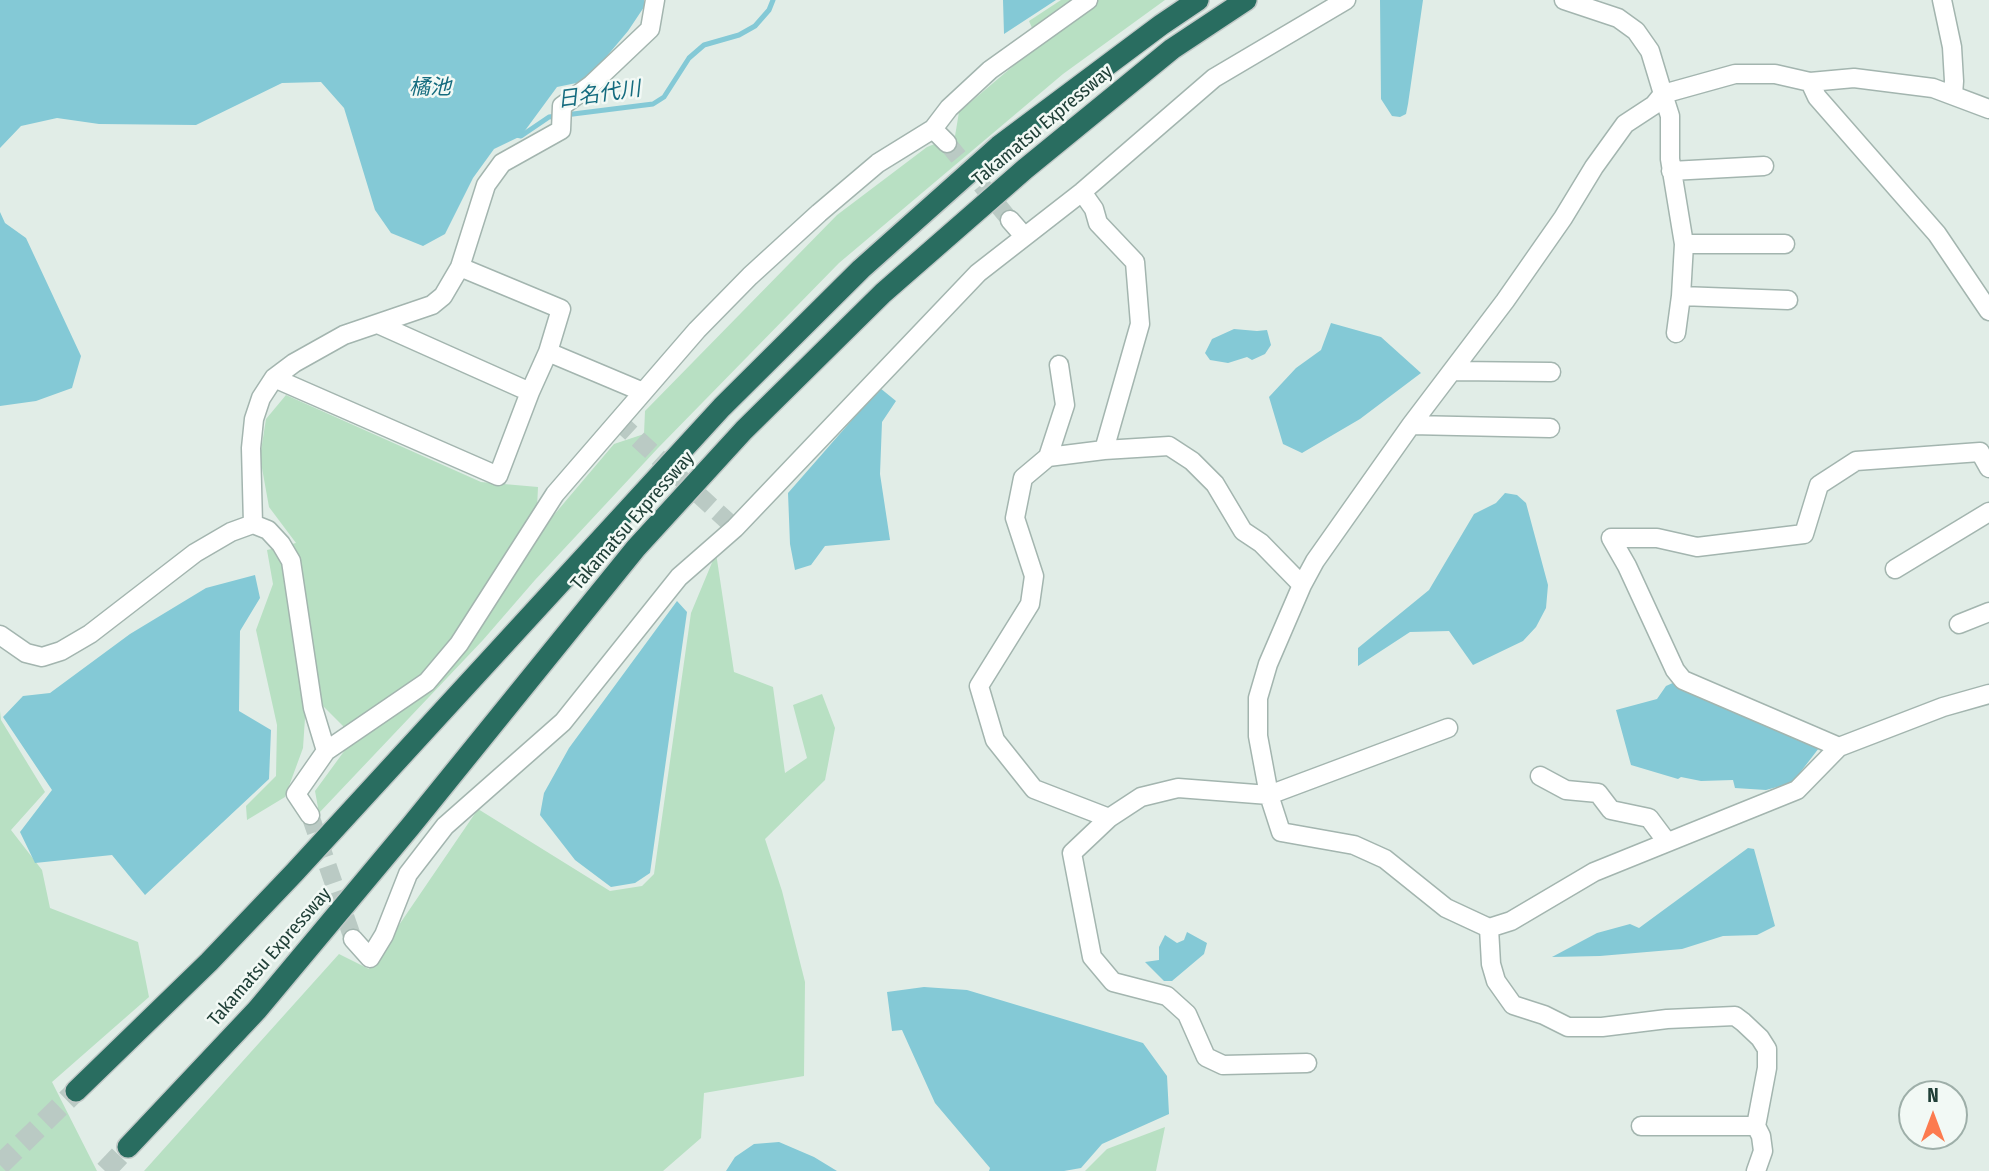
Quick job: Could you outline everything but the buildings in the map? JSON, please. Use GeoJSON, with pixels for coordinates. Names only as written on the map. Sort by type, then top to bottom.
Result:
{"type":"FeatureCollection","features":[{"type":"Feature","properties":{"kind":"highway","name":"Takamatsu Expressway"},"geometry":{"type":"LineString","coordinates":[[76,1091],[209,962],[722,407],[862,269],[999,146],[1198,0]]}},
{"type":"Feature","properties":{"kind":"highway","name":"Takamatsu Expressway"},"geometry":{"type":"LineString","coordinates":[[128,1147],[257,1010],[419,817],[636,548],[744,429],[883,293],[1025,169],[1172,49],[1246,0]]}},
{"type":"Feature","properties":{"kind":"street"},"geometry":{"type":"LineString","coordinates":[[253,524],[251,448],[254,419],[261,397],[274,378],[294,363],[344,335],[380,325],[432,305],[443,296],[460,267],[486,185],[502,163],[561,130],[561,115],[650,29],[654,0]]}},
{"type":"Feature","properties":{"kind":"street"},"geometry":{"type":"LineString","coordinates":[[310,815],[296,794],[327,751],[426,682],[459,644],[555,494],[697,330],[750,276],[878,163],[933,129],[949,108],[990,70],[1088,0]]}},
{"type":"Feature","properties":{"kind":"street"},"geometry":{"type":"LineString","coordinates":[[353,939],[369,958],[384,935],[408,874],[445,826],[563,722],[679,577],[735,528],[978,273],[1082,192],[1214,78],[1346,0]]}},
{"type":"Feature","properties":{"kind":"street"},"geometry":{"type":"LineString","coordinates":[[1564,0],[1618,18],[1636,31],[1650,51],[1670,116],[1671,171],[1684,244],[1676,333]]}},
{"type":"Feature","properties":{"kind":"street"},"geometry":{"type":"LineString","coordinates":[[1942,0],[1951,47],[1953,95]]}},
{"type":"Feature","properties":{"kind":"street"},"geometry":{"type":"LineString","coordinates":[[1989,109],[1933,88],[1854,78],[1810,82],[1775,74],[1735,74],[1664,94],[1654,105],[1625,124],[1594,167],[1563,218],[1454,371],[1346,514],[1301,585],[1268,664],[1258,698],[1258,736],[1269,795],[1281,831],[1354,845],[1385,859],[1446,908],[1489,928],[1511,921],[1594,872],[1797,790],[1839,747],[1943,707],[1989,694]]}},
{"type":"Feature","properties":{"kind":"street"},"geometry":{"type":"LineString","coordinates":[[1810,82],[1817,97],[1937,234],[1989,311]]}},
{"type":"Feature","properties":{"kind":"street"},"geometry":{"type":"LineString","coordinates":[[933,129],[947,143]]}},
{"type":"Feature","properties":{"kind":"street"},"geometry":{"type":"LineString","coordinates":[[1671,171],[1763,166]]}},
{"type":"Feature","properties":{"kind":"street"},"geometry":{"type":"LineString","coordinates":[[1082,192],[1094,209],[1098,223],[1135,262],[1140,324],[1104,450]]}},
{"type":"Feature","properties":{"kind":"street"},"geometry":{"type":"LineString","coordinates":[[1010,220],[1024,236]]}},
{"type":"Feature","properties":{"kind":"street"},"geometry":{"type":"LineString","coordinates":[[1684,244],[1785,244]]}},
{"type":"Feature","properties":{"kind":"street"},"geometry":{"type":"LineString","coordinates":[[274,378],[498,476],[548,352],[561,309],[460,267]]}},
{"type":"Feature","properties":{"kind":"street"},"geometry":{"type":"LineString","coordinates":[[1681,296],[1788,300]]}},
{"type":"Feature","properties":{"kind":"street"},"geometry":{"type":"LineString","coordinates":[[380,325],[530,392]]}},
{"type":"Feature","properties":{"kind":"street"},"geometry":{"type":"LineString","coordinates":[[548,352],[643,392]]}},
{"type":"Feature","properties":{"kind":"street"},"geometry":{"type":"LineString","coordinates":[[1059,365],[1065,405],[1048,457],[1023,478],[1015,518],[1034,576],[1030,604],[979,686],[995,740],[1034,789],[1109,818]]}},
{"type":"Feature","properties":{"kind":"street"},"geometry":{"type":"LineString","coordinates":[[1454,371],[1551,372]]}},
{"type":"Feature","properties":{"kind":"street"},"geometry":{"type":"LineString","coordinates":[[1411,425],[1550,428]]}},
{"type":"Feature","properties":{"kind":"street"},"geometry":{"type":"LineString","coordinates":[[1048,457],[1169,446],[1192,461],[1215,484],[1243,531],[1261,543],[1301,585]]}},
{"type":"Feature","properties":{"kind":"street"},"geometry":{"type":"LineString","coordinates":[[1839,747],[1683,680],[1675,670],[1628,566],[1611,538],[1657,538],[1697,547],[1804,534],[1819,485],[1856,461],[1980,452],[1989,468]]}},
{"type":"Feature","properties":{"kind":"street"},"geometry":{"type":"LineString","coordinates":[[1895,569],[1989,512]]}},
{"type":"Feature","properties":{"kind":"street"},"geometry":{"type":"LineString","coordinates":[[0,635],[26,653],[42,657],[61,651],[90,634],[195,553],[231,532],[253,524],[268,530],[291,561],[313,708],[327,751]]}},
{"type":"Feature","properties":{"kind":"street"},"geometry":{"type":"LineString","coordinates":[[1959,624],[1989,612]]}},
{"type":"Feature","properties":{"kind":"street"},"geometry":{"type":"LineString","coordinates":[[1307,1063],[1223,1065],[1206,1057],[1187,1014],[1167,996],[1113,982],[1092,957],[1072,853],[1109,818],[1141,797],[1178,788],[1269,795],[1448,728]]}},
{"type":"Feature","properties":{"kind":"street"},"geometry":{"type":"LineString","coordinates":[[1540,776],[1566,790],[1598,793],[1611,810],[1649,818],[1667,842]]}},
{"type":"Feature","properties":{"kind":"street"},"geometry":{"type":"LineString","coordinates":[[1489,928],[1491,964],[1496,981],[1513,1005],[1544,1015],[1568,1027],[1602,1027],[1667,1019],[1735,1016],[1744,1022],[1767,1049],[1767,1068],[1756,1126],[1763,1150],[1756,1171]]}},
{"type":"Feature","properties":{"kind":"street"},"geometry":{"type":"LineString","coordinates":[[1642,1126],[1756,1126]]}},
{"type":"Feature","properties":{"kind":"green space"},"geometry":{"type":"Polygon","coordinates":[[[1061,0],[1165,0],[1063,74],[839,263],[658,448],[483,640],[319,813],[315,791],[345,750],[343,726],[319,702],[306,703],[303,748],[285,797],[247,820],[246,806],[276,776],[277,725],[256,630],[273,584],[267,550],[296,543],[269,507],[260,457],[266,419],[286,395],[481,482],[538,487],[537,509],[553,516],[614,444],[644,434],[645,411],[837,215],[927,147],[955,136],[959,112],[1039,44],[1029,21],[1061,0]]]}},
{"type":"Feature","properties":{"kind":"green space"},"geometry":{"type":"Polygon","coordinates":[[[716,553],[734,672],[773,687],[785,773],[807,758],[793,705],[822,694],[835,728],[825,780],[765,839],[782,891],[805,982],[804,1076],[704,1093],[701,1138],[663,1171],[144,1171],[339,954],[369,969],[478,809],[610,891],[642,886],[654,874],[691,613],[716,553]]]}},
{"type":"Feature","properties":{"kind":"green space"},"geometry":{"type":"Polygon","coordinates":[[[0,711],[1,720],[45,792],[11,830],[42,870],[50,908],[138,942],[149,997],[52,1082],[97,1171],[0,1171],[0,711]]]}},
{"type":"Feature","properties":{"kind":"green space"},"geometry":{"type":"Polygon","coordinates":[[[1165,1127],[1156,1171],[1085,1171],[1107,1149],[1165,1127]]]}},
{"type":"Feature","properties":{"kind":"water","name":"橘池"},"geometry":{"type":"Polygon","coordinates":[[[0,0],[644,0],[644,7],[628,31],[586,81],[557,87],[521,136],[494,149],[473,178],[445,234],[423,246],[391,233],[375,210],[344,108],[321,82],[282,83],[196,125],[99,124],[57,118],[21,126],[0,148],[0,0]]]}},
{"type":"Feature","properties":{"kind":"water"},"geometry":{"type":"Polygon","coordinates":[[[1003,0],[1056,0],[1004,34],[1003,0]]]}},
{"type":"Feature","properties":{"kind":"water"},"geometry":{"type":"Polygon","coordinates":[[[1380,0],[1423,0],[1408,104],[1406,114],[1400,117],[1392,116],[1381,99],[1380,0]]]}},
{"type":"Feature","properties":{"kind":"water"},"geometry":{"type":"Polygon","coordinates":[[[0,212],[5,223],[26,238],[81,356],[72,388],[36,401],[0,406],[0,212]]]}},
{"type":"Feature","properties":{"kind":"water"},"geometry":{"type":"Polygon","coordinates":[[[1331,323],[1381,337],[1421,373],[1360,419],[1302,453],[1283,444],[1269,397],[1296,368],[1321,350],[1331,323]]]}},
{"type":"Feature","properties":{"kind":"water"},"geometry":{"type":"Polygon","coordinates":[[[1234,329],[1267,330],[1271,345],[1265,354],[1252,360],[1247,357],[1228,363],[1210,360],[1205,353],[1212,339],[1234,329]]]}},
{"type":"Feature","properties":{"kind":"water"},"geometry":{"type":"Polygon","coordinates":[[[880,388],[896,401],[882,422],[880,474],[890,540],[825,546],[811,565],[795,570],[790,544],[788,493],[880,388]]]}},
{"type":"Feature","properties":{"kind":"water"},"geometry":{"type":"Polygon","coordinates":[[[1505,493],[1517,495],[1526,503],[1548,585],[1546,608],[1536,627],[1523,641],[1473,665],[1449,631],[1410,632],[1358,666],[1358,648],[1429,590],[1474,514],[1496,503],[1505,493]]]}},
{"type":"Feature","properties":{"kind":"water"},"geometry":{"type":"Polygon","coordinates":[[[255,575],[260,598],[240,631],[239,711],[271,730],[269,779],[145,895],[112,855],[35,863],[20,832],[52,790],[3,717],[23,696],[50,693],[130,634],[206,588],[255,575]]]}},
{"type":"Feature","properties":{"kind":"water"},"geometry":{"type":"Polygon","coordinates":[[[677,601],[687,612],[650,873],[635,883],[611,887],[575,860],[540,815],[544,793],[569,748],[677,601]]]}},
{"type":"Feature","properties":{"kind":"water"},"geometry":{"type":"Polygon","coordinates":[[[1675,682],[1819,748],[1792,783],[1766,790],[1735,788],[1733,780],[1678,779],[1631,765],[1616,710],[1657,699],[1666,686],[1675,682]]]}},
{"type":"Feature","properties":{"kind":"water"},"geometry":{"type":"Polygon","coordinates":[[[1748,848],[1754,849],[1775,926],[1757,935],[1723,936],[1682,949],[1552,957],[1597,933],[1630,924],[1639,928],[1748,848]]]}},
{"type":"Feature","properties":{"kind":"water"},"geometry":{"type":"Polygon","coordinates":[[[1187,932],[1207,943],[1204,954],[1172,981],[1164,981],[1145,962],[1159,960],[1159,947],[1165,935],[1177,943],[1184,940],[1187,932]]]}},
{"type":"Feature","properties":{"kind":"water"},"geometry":{"type":"Polygon","coordinates":[[[924,987],[967,990],[1143,1043],[1167,1076],[1169,1114],[1102,1144],[1081,1168],[1064,1171],[989,1171],[990,1168],[935,1103],[902,1030],[892,1031],[887,992],[924,987]]]}},
{"type":"Feature","properties":{"kind":"water"},"geometry":{"type":"Polygon","coordinates":[[[779,1142],[814,1157],[837,1171],[726,1171],[735,1157],[754,1144],[779,1142]]]}},
{"type":"Feature","properties":{"kind":"waterway","name":"日名代川"},"geometry":{"type":"LineString","coordinates":[[516,135],[521,136],[549,117],[653,104],[664,97],[689,58],[704,45],[739,35],[755,26],[769,10],[773,0]]}},
{"type":"Feature","properties":{"kind":"tunnel"},"geometry":{"type":"LineString","coordinates":[[947,143],[1010,220]]}},
{"type":"Feature","properties":{"kind":"tunnel"},"geometry":{"type":"LineString","coordinates":[[618,421],[735,528]]}},
{"type":"Feature","properties":{"kind":"tunnel"},"geometry":{"type":"LineString","coordinates":[[310,815],[353,939]]}},
{"type":"Feature","properties":{"kind":"tunnel"},"geometry":{"type":"LineString","coordinates":[[0,1165],[76,1091]]}},
{"type":"Feature","properties":{"kind":"tunnel"},"geometry":{"type":"LineString","coordinates":[[105,1171],[128,1147]]}}]}
